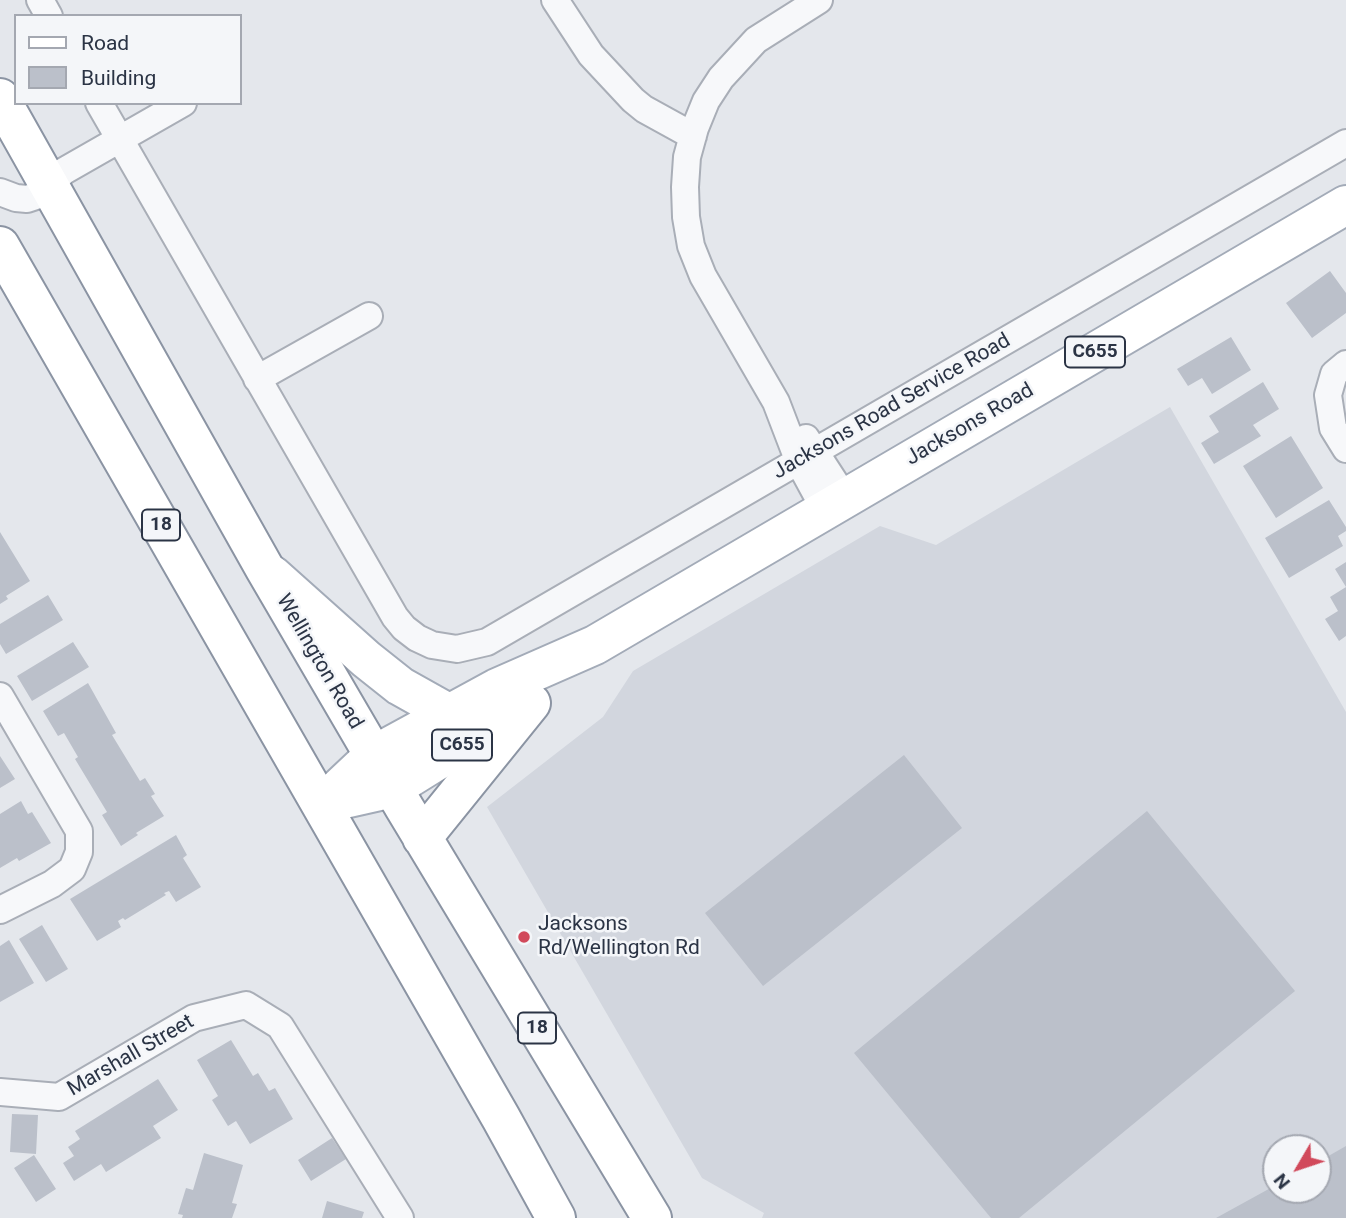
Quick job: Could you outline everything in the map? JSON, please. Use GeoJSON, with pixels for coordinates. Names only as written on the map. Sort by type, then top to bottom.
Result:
{"type":"FeatureCollection","features":[{"type":"Feature","properties":{"kind":"main road","name":"Wellington Road"},"geometry":{"type":"LineString","coordinates":[[0,98],[265,569],[422,838],[652,1218]]}},
{"type":"Feature","properties":{"kind":"main road","name":"Jacksons Road"},"geometry":{"type":"LineString","coordinates":[[322,804],[374,755],[497,688],[595,645],[1346,205]]}},
{"type":"Feature","properties":{"kind":"main road","name":"18"},"geometry":{"type":"LineString","coordinates":[[0,246],[322,804],[556,1218]]}},
{"type":"Feature","properties":{"kind":"main road"},"geometry":{"type":"LineString","coordinates":[[265,569],[374,666],[400,686],[450,714]]}},
{"type":"Feature","properties":{"kind":"main road","name":"Jacksons Road"},"geometry":{"type":"LineString","coordinates":[[322,804],[393,788],[531,702],[595,645]]}},
{"type":"Feature","properties":{"kind":"main road"},"geometry":{"type":"LineString","coordinates":[[422,838],[531,702]]}},
{"type":"Feature","properties":{"kind":"street"},"geometry":{"type":"LineString","coordinates":[[555,0],[591,55],[644,109],[695,128]]}},
{"type":"Feature","properties":{"kind":"street"},"geometry":{"type":"LineString","coordinates":[[819,0],[756,40],[721,78],[706,101],[695,128],[687,157],[685,187],[691,246],[716,300],[776,402],[799,428],[807,457],[835,504]]}},
{"type":"Feature","properties":{"kind":"street"},"geometry":{"type":"LineString","coordinates":[[100,105],[257,379],[369,316]]}},
{"type":"Feature","properties":{"kind":"street"},"geometry":{"type":"LineString","coordinates":[[0,192],[27,200],[49,187],[64,172],[180,105]]}},
{"type":"Feature","properties":{"kind":"street","name":"Jacksons Road Service Road"},"geometry":{"type":"LineString","coordinates":[[257,379],[395,617],[404,628],[432,645],[457,649],[487,642],[1346,142]]}},
{"type":"Feature","properties":{"kind":"street"},"geometry":{"type":"LineString","coordinates":[[1346,364],[1335,374],[1328,395],[1333,428],[1346,449]]}},
{"type":"Feature","properties":{"kind":"street"},"geometry":{"type":"LineString","coordinates":[[0,696],[79,831],[79,852],[72,869],[52,884],[0,909]]}},
{"type":"Feature","properties":{"kind":"street","name":"Marshall Street"},"geometry":{"type":"LineString","coordinates":[[0,1092],[59,1097],[194,1018],[246,1005],[280,1026],[400,1218]]}},
{"type":"Feature","properties":{"kind":"shaded area"},"geometry":{"type":"Polygon","coordinates":[[[1170,407],[1346,712],[1346,1218],[762,1218],[764,1213],[702,1178],[487,807],[603,717],[633,671],[880,526],[936,545],[1170,407]]]}},
{"type":"Feature","properties":{"kind":"building"},"geometry":{"type":"Polygon","coordinates":[[[1330,271],[1346,293],[1346,313],[1312,338],[1286,303],[1330,271]]]}},
{"type":"Feature","properties":{"kind":"building"},"geometry":{"type":"Polygon","coordinates":[[[1231,337],[1251,370],[1212,394],[1202,378],[1188,386],[1177,369],[1231,337]]]}},
{"type":"Feature","properties":{"kind":"building"},"geometry":{"type":"Polygon","coordinates":[[[1263,382],[1279,409],[1253,425],[1261,436],[1214,464],[1201,443],[1219,432],[1209,416],[1263,382]]]}},
{"type":"Feature","properties":{"kind":"building"},"geometry":{"type":"Polygon","coordinates":[[[1291,436],[1323,488],[1276,518],[1243,466],[1291,436]]]}},
{"type":"Feature","properties":{"kind":"building"},"geometry":{"type":"Polygon","coordinates":[[[1329,500],[1346,527],[1346,531],[1338,536],[1343,546],[1289,578],[1265,538],[1329,500]]]}},
{"type":"Feature","properties":{"kind":"building"},"geometry":{"type":"Polygon","coordinates":[[[0,532],[30,581],[6,596],[8,599],[0,604],[0,532]]]}},
{"type":"Feature","properties":{"kind":"building"},"geometry":{"type":"Polygon","coordinates":[[[1346,562],[1346,587],[1335,569],[1346,562]]]}},
{"type":"Feature","properties":{"kind":"building"},"geometry":{"type":"Polygon","coordinates":[[[1346,587],[1346,636],[1339,641],[1325,619],[1338,611],[1330,597],[1346,587]]]}},
{"type":"Feature","properties":{"kind":"building"},"geometry":{"type":"Polygon","coordinates":[[[48,595],[63,620],[6,654],[0,644],[0,624],[48,595]]]}},
{"type":"Feature","properties":{"kind":"building"},"geometry":{"type":"Polygon","coordinates":[[[73,642],[89,667],[32,701],[17,676],[73,642]]]}},
{"type":"Feature","properties":{"kind":"building"},"geometry":{"type":"Polygon","coordinates":[[[88,683],[116,733],[112,735],[140,781],[145,778],[155,794],[151,796],[164,816],[121,846],[102,815],[107,812],[75,759],[78,757],[64,733],[58,736],[43,711],[88,683]]]}},
{"type":"Feature","properties":{"kind":"building"},"geometry":{"type":"Polygon","coordinates":[[[904,755],[962,828],[763,986],[705,913],[904,755]]]}},
{"type":"Feature","properties":{"kind":"building"},"geometry":{"type":"Polygon","coordinates":[[[0,756],[15,779],[0,788],[0,756]]]}},
{"type":"Feature","properties":{"kind":"building"},"geometry":{"type":"Polygon","coordinates":[[[21,801],[28,814],[32,812],[51,843],[0,868],[0,814],[21,801]]]}},
{"type":"Feature","properties":{"kind":"building"},"geometry":{"type":"Polygon","coordinates":[[[1147,811],[1295,991],[1019,1218],[991,1218],[854,1053],[1147,811]]]}},
{"type":"Feature","properties":{"kind":"building"},"geometry":{"type":"Polygon","coordinates":[[[176,835],[187,855],[183,858],[201,887],[176,902],[169,891],[164,893],[166,895],[125,920],[123,918],[118,921],[121,927],[97,941],[70,899],[176,835]]]}},
{"type":"Feature","properties":{"kind":"building"},"geometry":{"type":"Polygon","coordinates":[[[42,925],[68,969],[46,982],[19,939],[42,925]]]}},
{"type":"Feature","properties":{"kind":"building"},"geometry":{"type":"Polygon","coordinates":[[[9,940],[34,983],[0,1002],[0,946],[9,940]]]}},
{"type":"Feature","properties":{"kind":"building"},"geometry":{"type":"Polygon","coordinates":[[[231,1040],[253,1076],[258,1073],[269,1091],[275,1088],[293,1119],[250,1144],[236,1121],[228,1126],[212,1100],[218,1096],[197,1060],[231,1040]]]}},
{"type":"Feature","properties":{"kind":"building"},"geometry":{"type":"Polygon","coordinates":[[[158,1079],[178,1110],[153,1126],[161,1138],[106,1172],[101,1164],[74,1181],[63,1163],[74,1156],[68,1147],[80,1139],[75,1131],[158,1079]]]}},
{"type":"Feature","properties":{"kind":"building"},"geometry":{"type":"Polygon","coordinates":[[[12,1114],[38,1115],[36,1154],[10,1152],[12,1114]]]}},
{"type":"Feature","properties":{"kind":"building"},"geometry":{"type":"Polygon","coordinates":[[[332,1138],[346,1159],[311,1181],[298,1160],[332,1138]]]}},
{"type":"Feature","properties":{"kind":"building"},"geometry":{"type":"Polygon","coordinates":[[[1346,1146],[1346,1218],[1216,1218],[1262,1193],[1262,1204],[1332,1204],[1332,1154],[1346,1146]]]}},
{"type":"Feature","properties":{"kind":"building"},"geometry":{"type":"Polygon","coordinates":[[[204,1153],[243,1165],[232,1203],[237,1204],[232,1218],[182,1218],[183,1215],[178,1214],[186,1188],[193,1190],[204,1153]]]}},
{"type":"Feature","properties":{"kind":"building"},"geometry":{"type":"Polygon","coordinates":[[[34,1155],[56,1189],[36,1202],[14,1168],[34,1155]]]}},
{"type":"Feature","properties":{"kind":"building"},"geometry":{"type":"Polygon","coordinates":[[[327,1201],[364,1212],[362,1218],[322,1218],[327,1201]]]}},
{"type":"Feature","properties":{"kind":"place","name":"Jacksons Rd/Wellington Rd"},"geometry":{"type":"Point","coordinates":[524,937]}}]}
